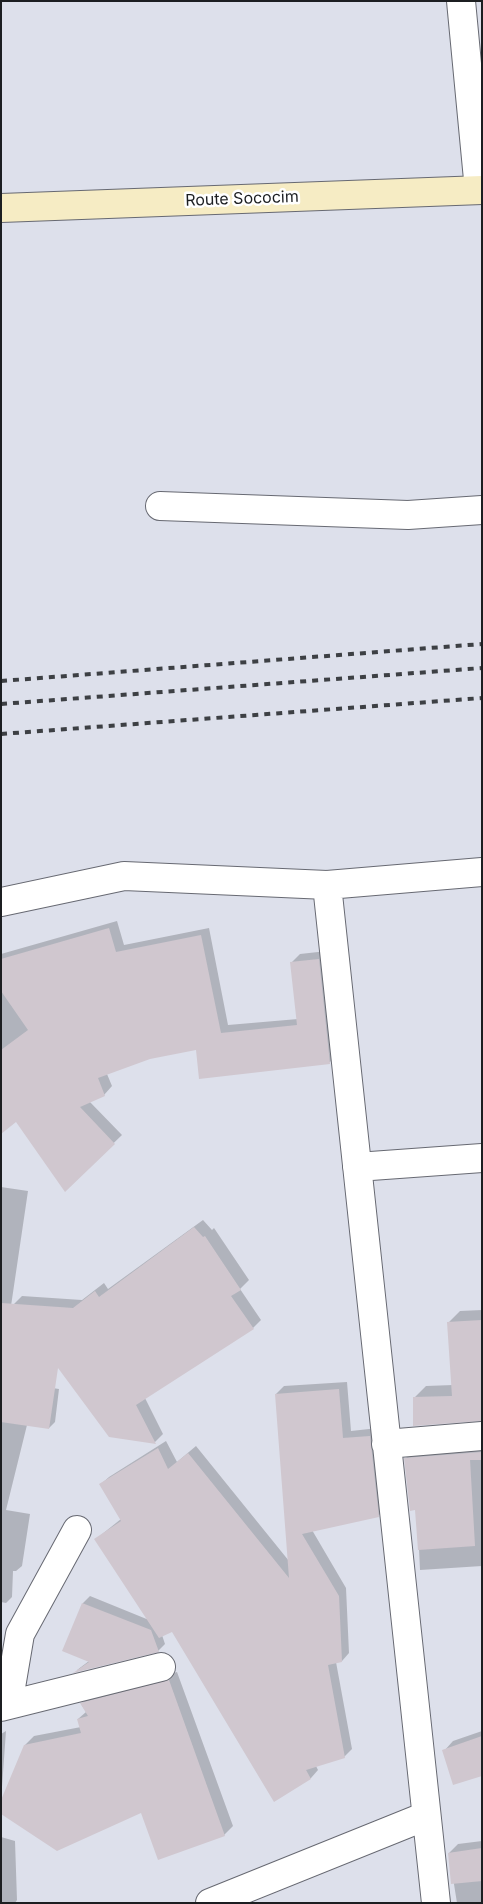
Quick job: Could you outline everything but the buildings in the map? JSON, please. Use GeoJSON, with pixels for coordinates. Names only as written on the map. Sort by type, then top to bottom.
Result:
{"type":"FeatureCollection","features":[{"type":"Feature","properties":{"kind":"street"},"geometry":{"type":"LineString","coordinates":[[461,1],[480,190]]}},
{"type":"Feature","properties":{"kind":"street","name":"Route Sococim"},"geometry":{"type":"LineString","coordinates":[[1,208],[480,190]]}},
{"type":"Feature","properties":{"kind":"street"},"geometry":{"type":"LineString","coordinates":[[160,506],[408,515],[482,510]]}},
{"type":"Feature","properties":{"kind":"street"},"geometry":{"type":"LineString","coordinates":[[1,902],[124,876],[327,885],[482,872]]}},
{"type":"Feature","properties":{"kind":"street"},"geometry":{"type":"LineString","coordinates":[[327,885],[436,1903]]}},
{"type":"Feature","properties":{"kind":"street"},"geometry":{"type":"LineString","coordinates":[[357,1167],[482,1158]]}},
{"type":"Feature","properties":{"kind":"street"},"geometry":{"type":"LineString","coordinates":[[386,1444],[482,1436]]}},
{"type":"Feature","properties":{"kind":"street"},"geometry":{"type":"LineString","coordinates":[[77,1530],[20,1634],[5,1706],[161,1667]]}},
{"type":"Feature","properties":{"kind":"street"},"geometry":{"type":"LineString","coordinates":[[210,1903],[426,1816]]}},
{"type":"Feature","properties":{"kind":"railway"},"geometry":{"type":"LineString","coordinates":[[1,681],[482,644]]}},
{"type":"Feature","properties":{"kind":"railway"},"geometry":{"type":"LineString","coordinates":[[1,704],[482,668]]}},
{"type":"Feature","properties":{"kind":"railway"},"geometry":{"type":"LineString","coordinates":[[1,734],[482,698]]}}]}
